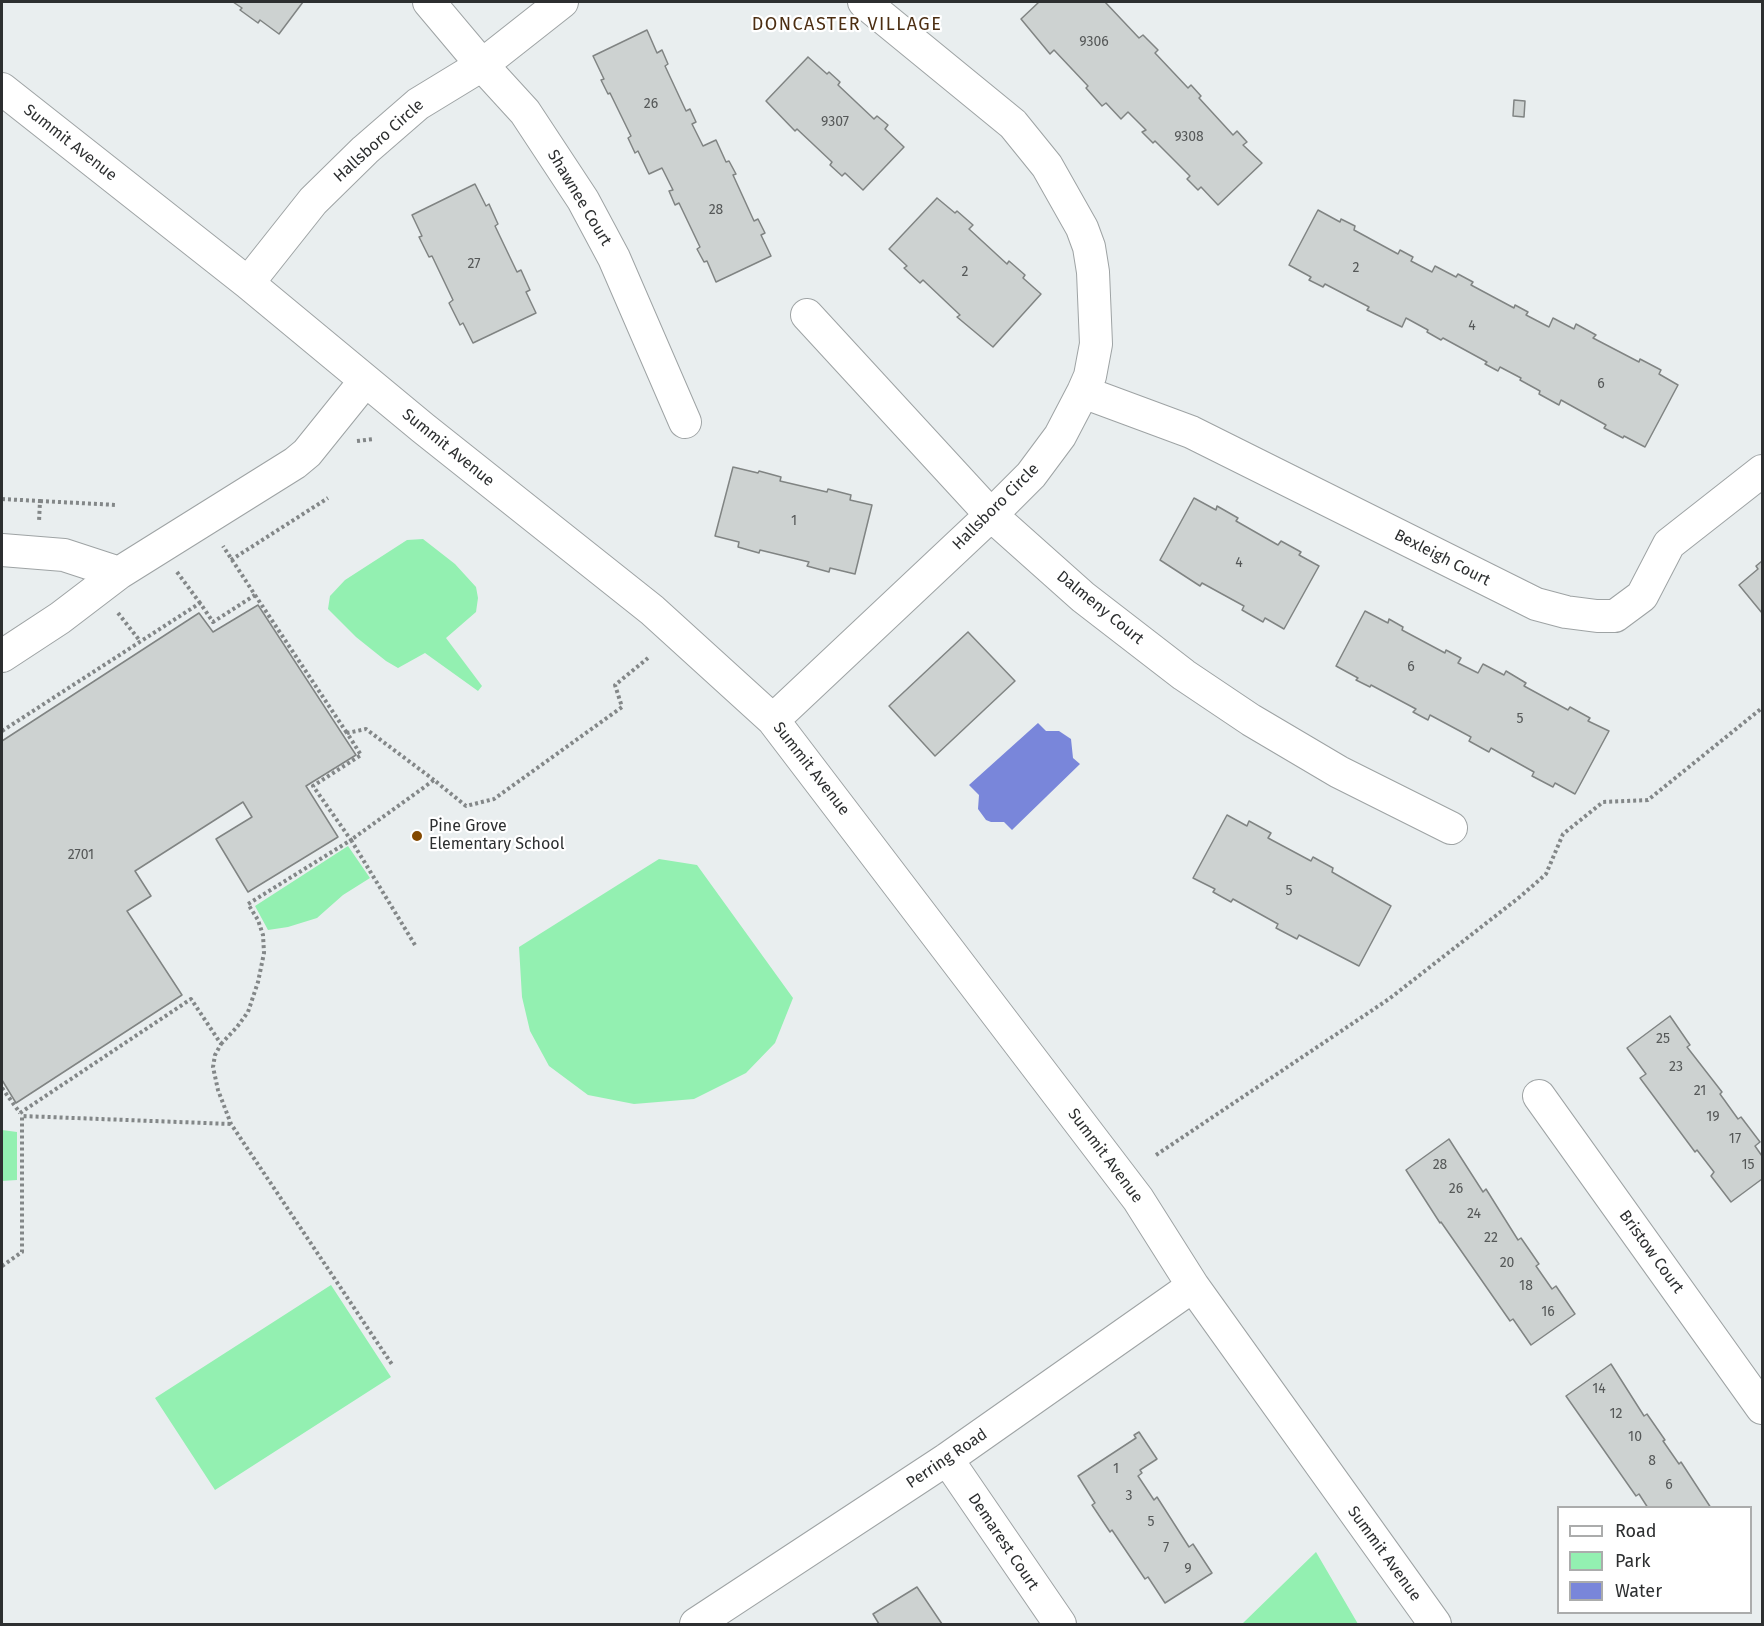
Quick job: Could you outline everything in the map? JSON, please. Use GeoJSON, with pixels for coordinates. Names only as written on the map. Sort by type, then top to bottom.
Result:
{"type":"FeatureCollection","features":[{"type":"Feature","properties":{"kind":"street","name":"Shawnee Court"},"geometry":{"type":"LineString","coordinates":[[429,2],[525,112],[583,200],[614,258],[685,422]]}},
{"type":"Feature","properties":{"kind":"street","name":"Hallsboro Circle"},"geometry":{"type":"LineString","coordinates":[[248,283],[313,201],[365,150],[418,104],[482,64],[562,2]]}},
{"type":"Feature","properties":{"kind":"street","name":"Hallsboro Circle"},"geometry":{"type":"LineString","coordinates":[[773,720],[991,515],[1030,475],[1060,436],[1083,392],[1090,376],[1096,344],[1093,272],[1089,247],[1070,205],[1047,166],[1013,124],[864,2]]}},
{"type":"Feature","properties":{"kind":"street","name":"Summit Avenue"},"geometry":{"type":"LineString","coordinates":[[2,89],[248,283],[365,381],[652,610],[773,720],[1138,1200],[1193,1286],[1435,1624]]}},
{"type":"Feature","properties":{"kind":"street","name":"Dalmeny Court"},"geometry":{"type":"LineString","coordinates":[[807,315],[991,515],[1083,597],[1184,675],[1251,720],[1339,772],[1450,828]]}},
{"type":"Feature","properties":{"kind":"street"},"geometry":{"type":"LineString","coordinates":[[2,656],[60,618],[119,573],[295,464],[307,453],[365,381]]}},
{"type":"Feature","properties":{"kind":"street","name":"Bexleigh Court"},"geometry":{"type":"LineString","coordinates":[[1083,392],[1191,432],[1536,604],[1566,612],[1597,616],[1615,616],[1642,596],[1669,544],[1762,471]]}},
{"type":"Feature","properties":{"kind":"street"},"geometry":{"type":"LineString","coordinates":[[2,550],[64,555],[119,573]]}},
{"type":"Feature","properties":{"kind":"street","name":"Bristow Court"},"geometry":{"type":"LineString","coordinates":[[1539,1096],[1762,1408]]}},
{"type":"Feature","properties":{"kind":"street","name":"Perring Road"},"geometry":{"type":"LineString","coordinates":[[696,1624],[947,1459],[1193,1286]]}},
{"type":"Feature","properties":{"kind":"street","name":"Demarest Court"},"geometry":{"type":"LineString","coordinates":[[947,1459],[1060,1624]]}},
{"type":"Feature","properties":{"kind":"path"},"geometry":{"type":"LineString","coordinates":[[231,560],[328,498]]}},
{"type":"Feature","properties":{"kind":"path"},"geometry":{"type":"LineString","coordinates":[[40,501],[117,505]]}},
{"type":"Feature","properties":{"kind":"path"},"geometry":{"type":"LineString","coordinates":[[219,541],[360,755],[313,786],[351,840],[415,945]]}},
{"type":"Feature","properties":{"kind":"path"},"geometry":{"type":"LineString","coordinates":[[183,564],[175,570],[213,622],[255,595]]}},
{"type":"Feature","properties":{"kind":"path"},"geometry":{"type":"LineString","coordinates":[[2,731],[200,603]]}},
{"type":"Feature","properties":{"kind":"path"},"geometry":{"type":"LineString","coordinates":[[115,609],[140,641]]}},
{"type":"Feature","properties":{"kind":"path"},"geometry":{"type":"LineString","coordinates":[[347,733],[366,729],[466,806],[494,799],[622,707],[615,685],[648,658]]}},
{"type":"Feature","properties":{"kind":"path"},"geometry":{"type":"LineString","coordinates":[[1156,1155],[1389,999],[1521,896],[1546,874],[1563,834],[1603,802],[1648,800],[1762,708]]}},
{"type":"Feature","properties":{"kind":"path"},"geometry":{"type":"LineString","coordinates":[[393,1366],[231,1125],[218,1090],[213,1067],[220,1044],[248,1012],[258,982],[264,953],[263,935],[258,920],[248,904],[351,840],[434,780]]}},
{"type":"Feature","properties":{"kind":"path"},"geometry":{"type":"LineString","coordinates":[[21,1114],[191,999],[220,1044]]}},
{"type":"Feature","properties":{"kind":"path"},"geometry":{"type":"LineString","coordinates":[[2,1088],[21,1114],[21,1252],[2,1266]]}},
{"type":"Feature","properties":{"kind":"path"},"geometry":{"type":"LineString","coordinates":[[21,1114],[231,1125]]}},
{"type":"Feature","properties":{"kind":"green space"},"geometry":{"type":"Polygon","coordinates":[[[423,539],[455,564],[476,587],[478,598],[476,612],[446,638],[482,686],[478,691],[425,653],[398,668],[356,637],[328,609],[330,596],[345,580],[407,540],[423,539]]]}},
{"type":"Feature","properties":{"kind":"green space"},"geometry":{"type":"Polygon","coordinates":[[[348,846],[370,878],[343,895],[317,918],[288,927],[268,930],[255,906],[348,846]]]}},
{"type":"Feature","properties":{"kind":"green space"},"geometry":{"type":"Polygon","coordinates":[[[659,859],[697,865],[793,998],[775,1043],[746,1073],[694,1099],[634,1104],[588,1095],[549,1066],[530,1031],[522,997],[519,947],[659,859]]]}},
{"type":"Feature","properties":{"kind":"green space"},"geometry":{"type":"Polygon","coordinates":[[[2,1130],[17,1132],[17,1180],[2,1181],[2,1130]]]}},
{"type":"Feature","properties":{"kind":"green space"},"geometry":{"type":"Polygon","coordinates":[[[331,1285],[391,1377],[215,1490],[155,1398],[331,1285]]]}},
{"type":"Feature","properties":{"kind":"green space"},"geometry":{"type":"Polygon","coordinates":[[[1316,1552],[1358,1624],[1242,1624],[1316,1552]]]}},
{"type":"Feature","properties":{"kind":"water"},"geometry":{"type":"Polygon","coordinates":[[[1038,723],[1046,731],[1059,731],[1071,739],[1073,758],[1080,764],[1012,830],[1004,822],[986,820],[978,809],[979,795],[969,785],[1038,723]]]}},
{"type":"Feature","properties":{"kind":"building"},"geometry":{"type":"Polygon","coordinates":[[[233,2],[303,2],[279,34],[260,20],[258,23],[233,2]]]}},
{"type":"Feature","properties":{"kind":"building"},"geometry":{"type":"Polygon","coordinates":[[[1039,2],[1105,2],[1139,38],[1143,35],[1158,50],[1155,53],[1188,88],[1191,85],[1201,96],[1199,98],[1233,135],[1237,131],[1247,142],[1243,145],[1262,163],[1218,205],[1201,187],[1198,190],[1187,179],[1190,176],[1155,141],[1153,143],[1142,132],[1146,130],[1128,112],[1121,119],[1106,103],[1102,106],[1086,88],[1088,86],[1054,50],[1050,54],[1021,19],[1039,2]]]}},
{"type":"Feature","properties":{"kind":"building"},"geometry":{"type":"Polygon","coordinates":[[[647,30],[657,53],[662,50],[668,64],[665,66],[686,111],[690,109],[696,122],[692,124],[703,146],[716,140],[726,162],[729,161],[736,174],[733,175],[754,221],[758,219],[765,233],[761,235],[771,256],[716,282],[707,261],[704,262],[697,249],[700,247],[679,203],[675,205],[669,191],[673,190],[662,168],[649,174],[638,151],[635,153],[628,138],[631,136],[601,80],[604,79],[593,56],[647,30]]]}},
{"type":"Feature","properties":{"kind":"building"},"geometry":{"type":"Polygon","coordinates":[[[808,57],[840,82],[838,85],[874,119],[877,116],[888,125],[885,129],[904,147],[863,190],[845,173],[842,176],[830,165],[832,162],[797,129],[795,131],[766,101],[808,57]]]}},
{"type":"Feature","properties":{"kind":"building"},"geometry":{"type":"Polygon","coordinates":[[[1514,100],[1525,101],[1524,117],[1513,116],[1514,100]]]}},
{"type":"Feature","properties":{"kind":"building"},"geometry":{"type":"Polygon","coordinates":[[[475,184],[486,206],[489,204],[498,224],[495,226],[517,272],[521,270],[530,290],[526,292],[536,313],[473,343],[463,323],[460,325],[449,303],[453,300],[432,256],[429,257],[419,237],[422,236],[412,215],[475,184]]]}},
{"type":"Feature","properties":{"kind":"building"},"geometry":{"type":"Polygon","coordinates":[[[937,198],[973,225],[969,229],[1007,264],[1009,261],[1025,275],[1023,278],[1041,294],[993,347],[957,317],[960,315],[923,280],[920,283],[904,268],[907,266],[889,249],[937,198]]]}},
{"type":"Feature","properties":{"kind":"building"},"geometry":{"type":"Polygon","coordinates":[[[1318,210],[1340,222],[1341,219],[1355,226],[1354,230],[1398,254],[1400,250],[1413,257],[1411,261],[1432,272],[1435,266],[1456,277],[1458,274],[1473,282],[1471,285],[1514,308],[1515,305],[1528,312],[1526,315],[1549,327],[1553,318],[1574,329],[1576,324],[1596,335],[1593,338],[1639,362],[1640,359],[1661,370],[1659,374],[1678,385],[1645,447],[1604,428],[1606,425],[1561,400],[1559,405],[1539,394],[1540,391],[1520,380],[1521,378],[1500,367],[1498,371],[1485,364],[1487,362],[1443,338],[1441,340],[1406,318],[1402,327],[1367,310],[1369,307],[1325,284],[1323,287],[1309,280],[1311,277],[1289,265],[1318,210]]]}},
{"type":"Feature","properties":{"kind":"building"},"geometry":{"type":"Polygon","coordinates":[[[733,467],[781,477],[780,481],[851,495],[850,500],[872,505],[855,574],[830,568],[829,572],[807,566],[809,562],[760,550],[759,553],[738,547],[739,542],[715,536],[733,467]]]}},
{"type":"Feature","properties":{"kind":"building"},"geometry":{"type":"Polygon","coordinates":[[[1194,498],[1216,510],[1217,506],[1238,518],[1236,521],[1278,545],[1281,541],[1301,552],[1299,555],[1319,566],[1284,629],[1265,618],[1263,622],[1242,610],[1244,606],[1202,583],[1200,586],[1160,560],[1194,498]]]}},
{"type":"Feature","properties":{"kind":"building"},"geometry":{"type":"Polygon","coordinates":[[[1762,561],[1762,613],[1739,585],[1758,569],[1756,566],[1762,561]]]}},
{"type":"Feature","properties":{"kind":"building"},"geometry":{"type":"Polygon","coordinates":[[[258,605],[356,755],[306,786],[338,837],[248,892],[216,839],[252,817],[243,802],[135,871],[151,896],[127,911],[182,995],[16,1103],[2,1080],[2,741],[199,613],[213,632],[258,605]]]}},
{"type":"Feature","properties":{"kind":"building"},"geometry":{"type":"Polygon","coordinates":[[[1365,611],[1388,623],[1389,619],[1403,627],[1402,630],[1445,653],[1446,650],[1461,658],[1458,663],[1478,673],[1483,664],[1504,675],[1506,671],[1526,683],[1524,686],[1568,710],[1570,707],[1590,718],[1588,721],[1609,731],[1575,794],[1555,783],[1553,787],[1532,776],[1534,772],[1491,748],[1489,752],[1469,741],[1471,737],[1430,715],[1428,720],[1413,712],[1416,709],[1371,685],[1370,687],[1356,680],[1358,678],[1336,666],[1365,611]]]}},
{"type":"Feature","properties":{"kind":"building"},"geometry":{"type":"Polygon","coordinates":[[[968,632],[1015,681],[935,756],[889,706],[968,632]]]}},
{"type":"Feature","properties":{"kind":"building"},"geometry":{"type":"Polygon","coordinates":[[[1227,815],[1247,826],[1249,821],[1271,833],[1268,838],[1311,861],[1313,857],[1333,868],[1332,872],[1391,906],[1359,966],[1299,935],[1297,939],[1276,928],[1278,924],[1233,899],[1231,902],[1213,892],[1215,889],[1193,878],[1227,815]]]}},
{"type":"Feature","properties":{"kind":"building"},"geometry":{"type":"Polygon","coordinates":[[[1670,1016],[1690,1045],[1687,1047],[1722,1092],[1720,1094],[1738,1119],[1741,1117],[1760,1142],[1755,1146],[1762,1156],[1762,1179],[1731,1202],[1711,1176],[1714,1172],[1697,1150],[1695,1152],[1640,1078],[1646,1074],[1627,1048],[1670,1016]]]}},
{"type":"Feature","properties":{"kind":"building"},"geometry":{"type":"Polygon","coordinates":[[[1449,1139],[1483,1192],[1486,1189],[1518,1240],[1521,1238],[1539,1264],[1536,1266],[1552,1289],[1556,1286],[1575,1314],[1531,1345],[1513,1319],[1510,1321],[1440,1223],[1406,1170],[1449,1139]]]}},
{"type":"Feature","properties":{"kind":"building"},"geometry":{"type":"Polygon","coordinates":[[[1611,1364],[1644,1416],[1647,1414],[1665,1440],[1663,1441],[1679,1464],[1681,1462],[1710,1506],[1647,1506],[1639,1494],[1636,1496],[1566,1396],[1611,1364]]]}},
{"type":"Feature","properties":{"kind":"building"},"geometry":{"type":"Polygon","coordinates":[[[1139,1432],[1157,1459],[1140,1470],[1142,1473],[1138,1476],[1154,1500],[1157,1497],[1189,1547],[1193,1544],[1212,1573],[1165,1603],[1148,1577],[1145,1579],[1112,1530],[1110,1532],[1092,1505],[1095,1503],[1078,1476],[1136,1438],[1134,1435],[1139,1432]]]}},
{"type":"Feature","properties":{"kind":"building"},"geometry":{"type":"Polygon","coordinates":[[[917,1587],[942,1624],[879,1624],[873,1614],[917,1587]]]}},
{"type":"Feature","properties":{"kind":"place","name":"Pine Grove Elementary School"},"geometry":{"type":"Point","coordinates":[417,836]}},
{"type":"Feature","properties":{"kind":"district","name":"DONCASTER VILLAGE"},"geometry":{"type":"Point","coordinates":[847,25]}}]}
